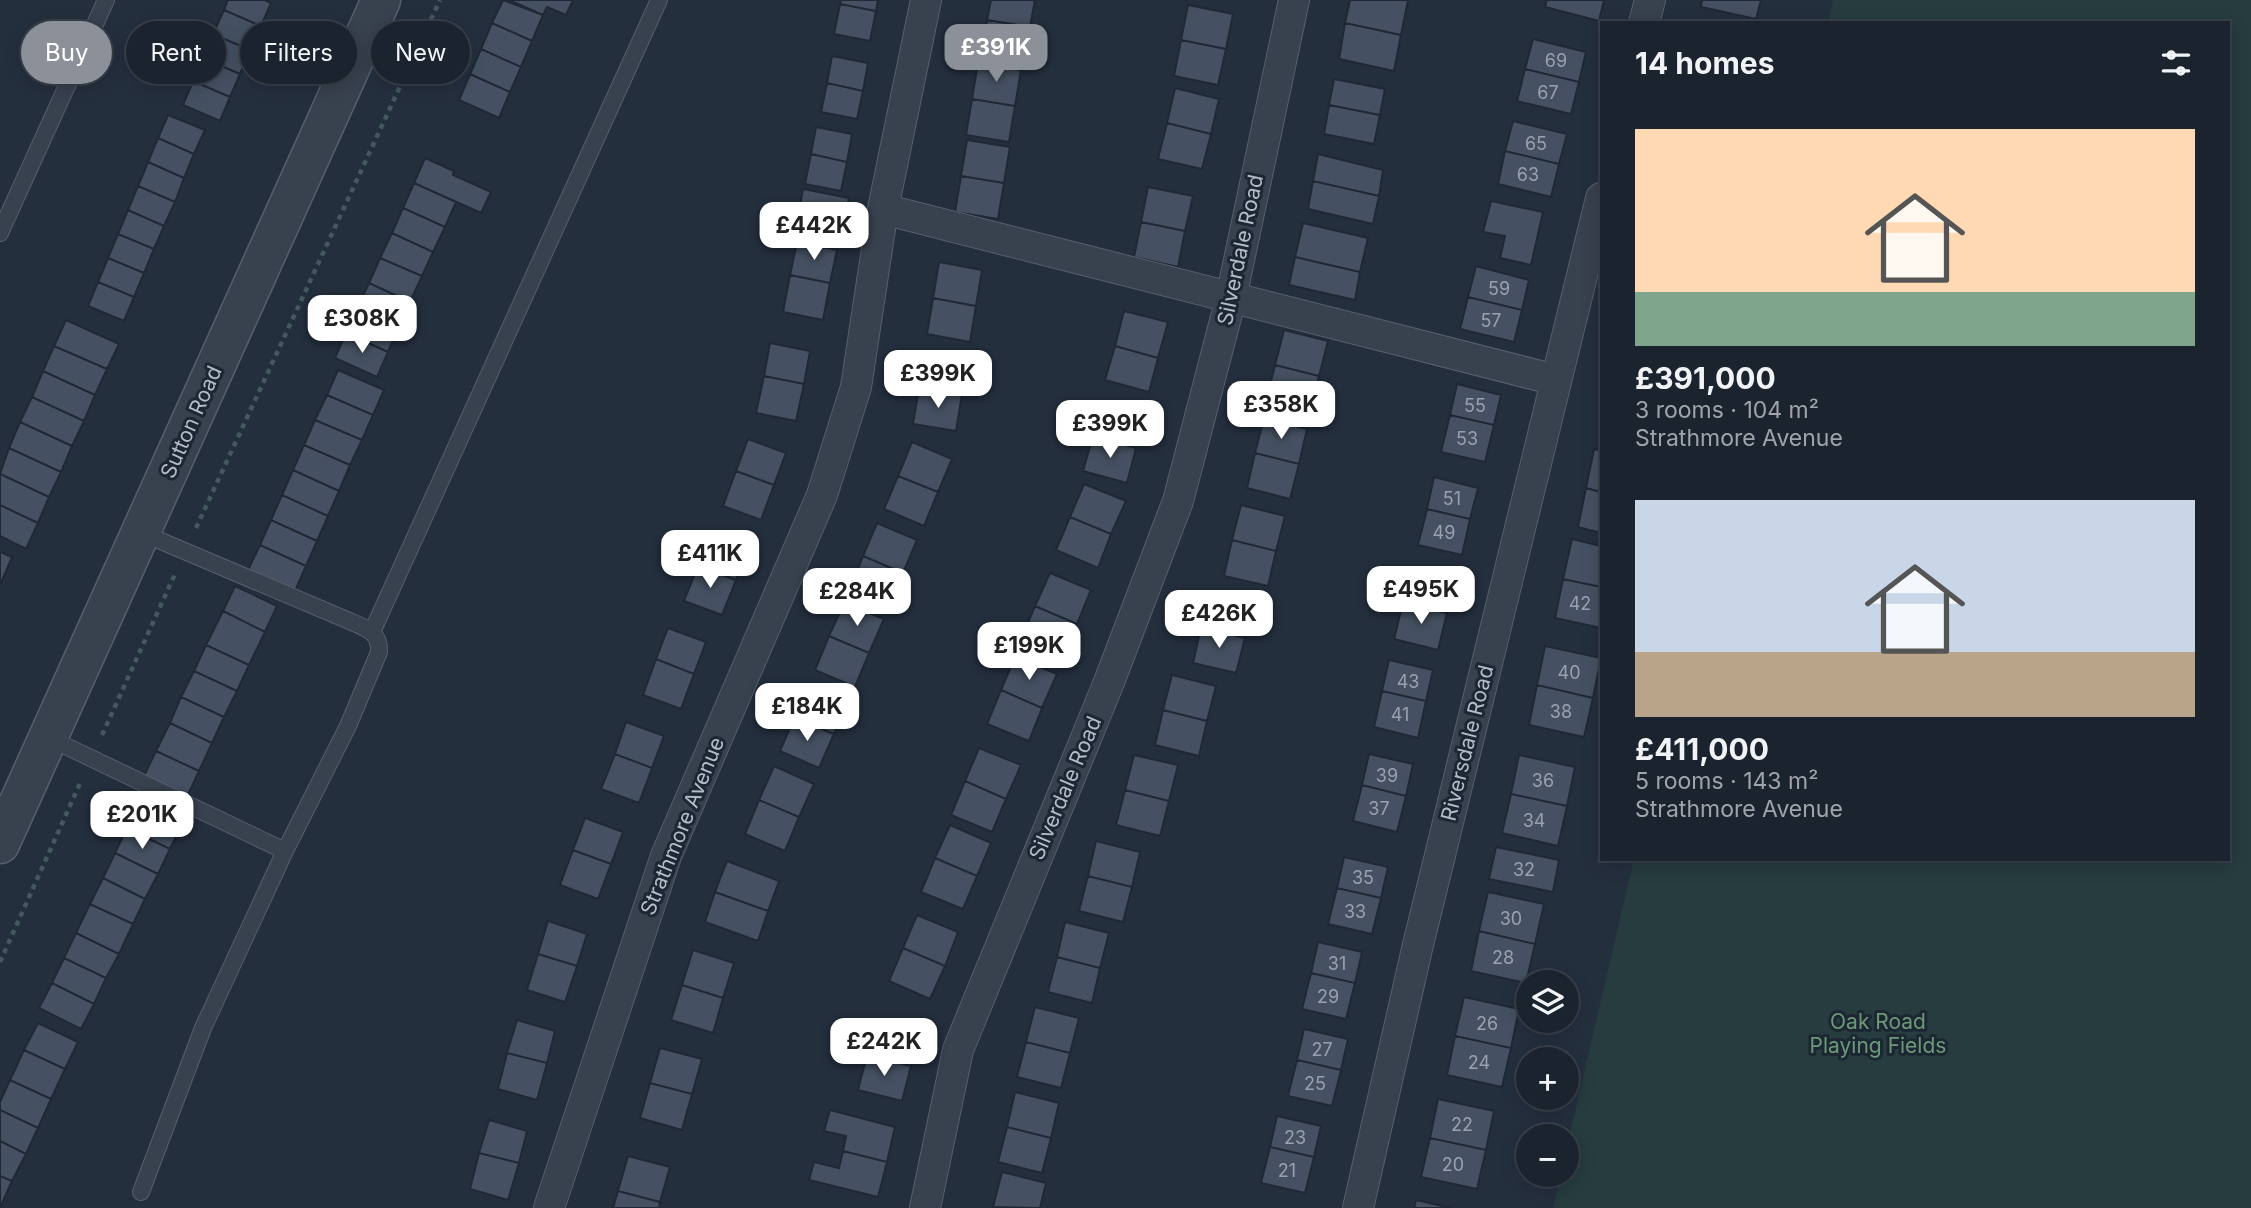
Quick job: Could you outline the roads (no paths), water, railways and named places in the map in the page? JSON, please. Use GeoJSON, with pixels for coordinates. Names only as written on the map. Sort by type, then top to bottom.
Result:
{"type":"FeatureCollection","features":[{"type":"Feature","properties":{"kind":"street","name":"Sutton Road"},"geometry":{"type":"LineString","coordinates":[[0,844],[381,0]]}},
{"type":"Feature","properties":{"kind":"street","name":"Strathmore Avenue"},"geometry":{"type":"LineString","coordinates":[[550,1208],[666,856],[822,495],[856,387],[883,209],[926,0]]}},
{"type":"Feature","properties":{"kind":"street","name":"Silverdale Road"},"geometry":{"type":"LineString","coordinates":[[925,1208],[958,1050],[1109,682],[1178,501],[1231,298],[1294,0]]}},
{"type":"Feature","properties":{"kind":"street"},"geometry":{"type":"LineString","coordinates":[[1645,21],[1650,0]]}},
{"type":"Feature","properties":{"kind":"street","name":"Riversdale Road"},"geometry":{"type":"LineString","coordinates":[[1358,1208],[1417,949],[1600,202]]}},
{"type":"Feature","properties":{"kind":"street"},"geometry":{"type":"LineString","coordinates":[[883,209],[1556,380]]}},
{"type":"Feature","properties":{"kind":"lane"},"geometry":{"type":"LineString","coordinates":[[0,233],[106,0]]}},
{"type":"Feature","properties":{"kind":"lane"},"geometry":{"type":"LineString","coordinates":[[372,632],[659,0]]}},
{"type":"Feature","properties":{"kind":"lane"},"geometry":{"type":"LineString","coordinates":[[141,1192],[202,1028],[285,851],[348,726],[379,652],[379,640],[372,632],[142,533]]}},
{"type":"Feature","properties":{"kind":"lane"},"geometry":{"type":"LineString","coordinates":[[49,738],[285,851]]}},
{"type":"Feature","properties":{"kind":"park label","name":"Oak Road Playing Fields"},"geometry":{"type":"Point","coordinates":[1878,1033]}}]}
